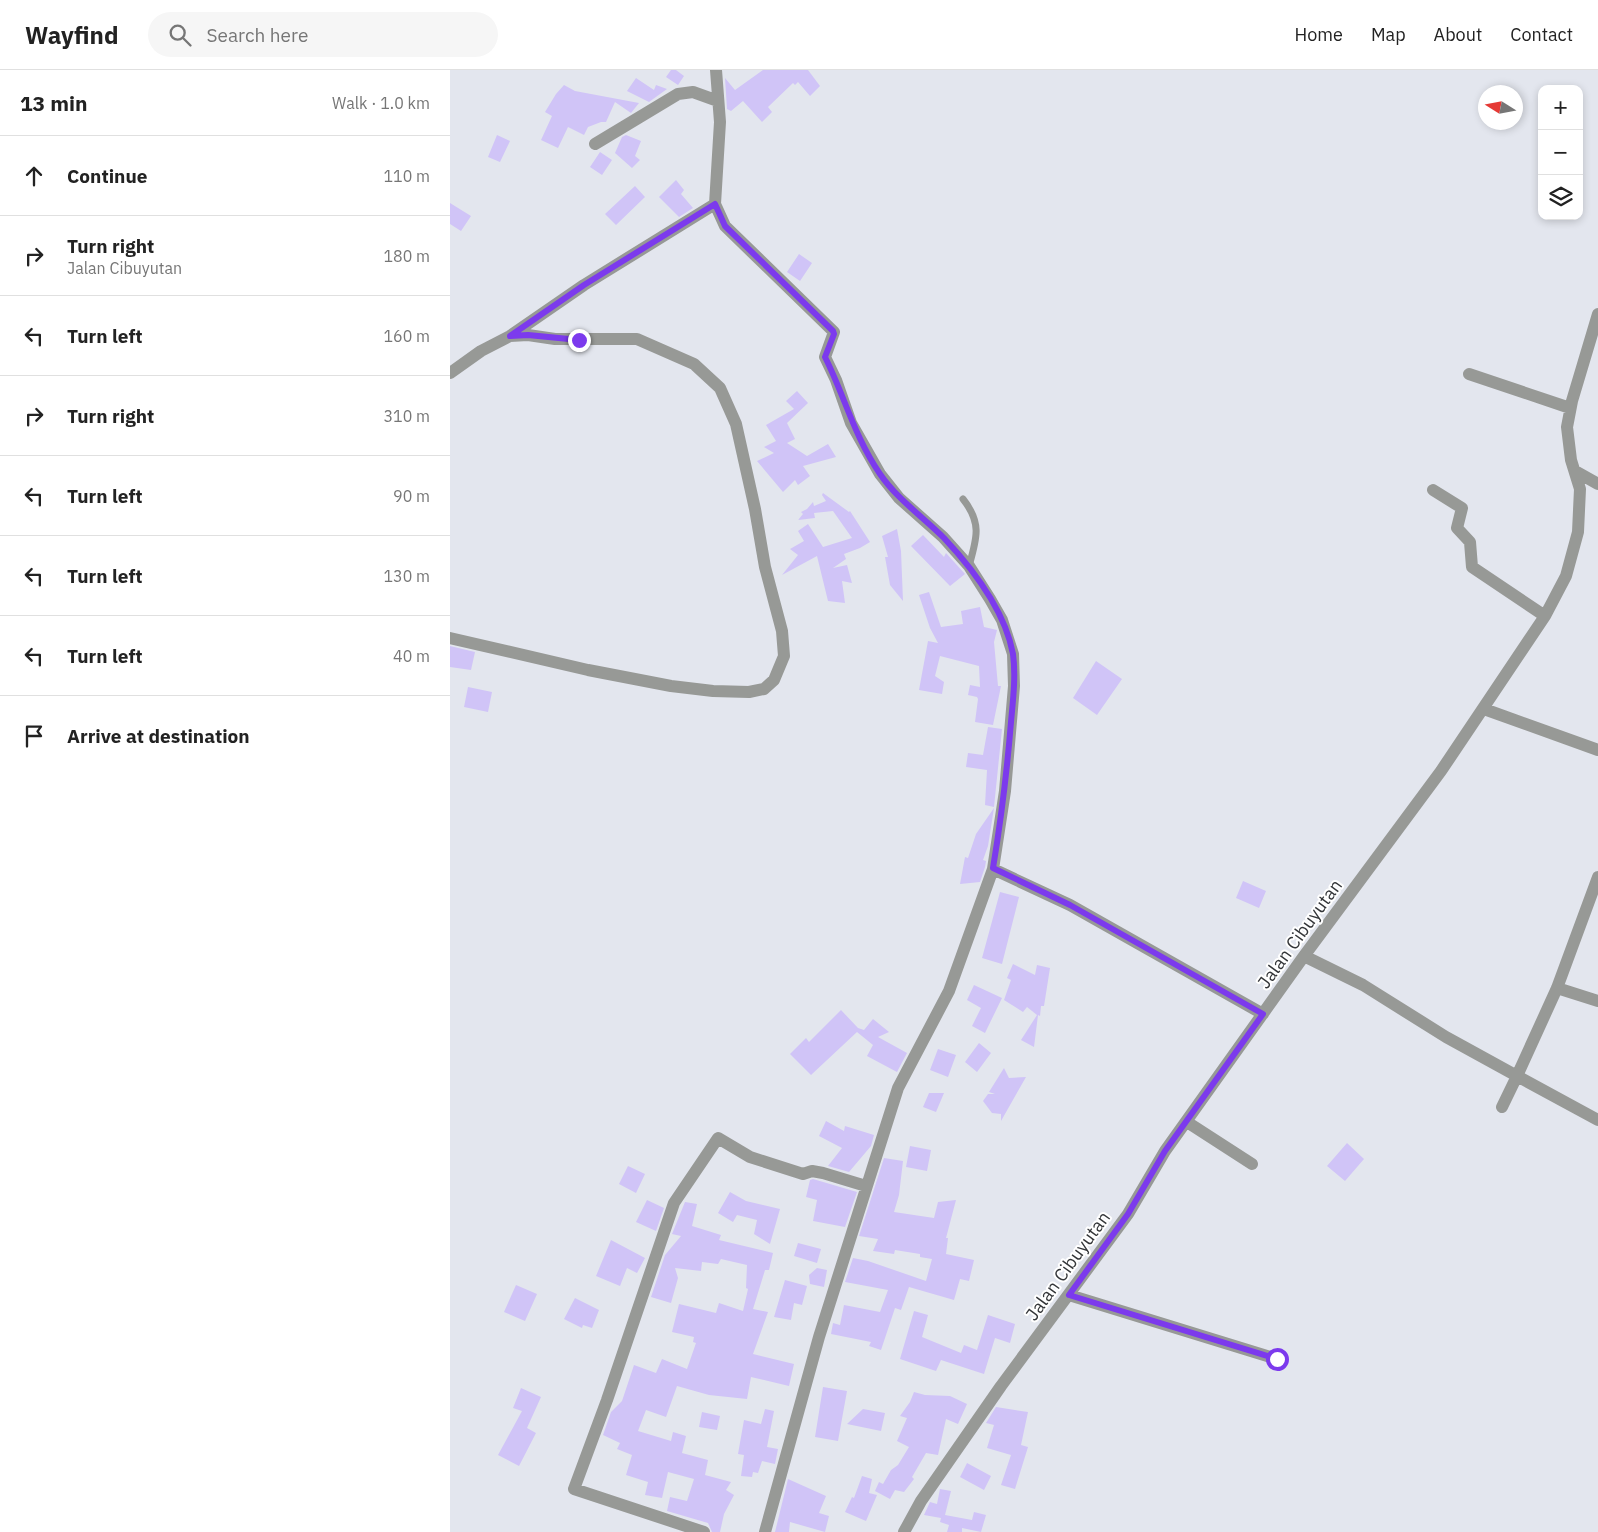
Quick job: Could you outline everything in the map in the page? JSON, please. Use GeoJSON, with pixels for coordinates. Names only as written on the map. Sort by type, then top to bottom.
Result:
{"type":"FeatureCollection","features":[{"type":"Feature","properties":{"kind":"street"},"geometry":{"type":"LineString","coordinates":[[719,71],[718,101],[720,122],[715,204],[725,226],[833,331],[834,334],[825,357],[836,380],[851,423],[863,446],[880,474],[899,498],[943,537],[969,566],[1002,620],[1013,654],[1014,686],[1010,736],[993,868],[950,991],[898,1088],[819,1337],[765,1532]]}},
{"type":"Feature","properties":{"kind":"street"},"geometry":{"type":"LineString","coordinates":[[596,144],[678,94],[692,92],[718,101]]}},
{"type":"Feature","properties":{"kind":"street"},"geometry":{"type":"LineString","coordinates":[[450,373],[481,351],[510,336],[584,285],[715,204]]}},
{"type":"Feature","properties":{"kind":"street","name":"Jalan Cibuyutan"},"geometry":{"type":"LineString","coordinates":[[904,1532],[921,1501],[1001,1386],[1128,1214],[1165,1151],[1484,709],[1545,616],[1566,576],[1578,532],[1580,489],[1568,447],[1567,427],[1570,408],[1598,314]]}},
{"type":"Feature","properties":{"kind":"street"},"geometry":{"type":"LineString","coordinates":[[450,638],[588,670],[671,686],[713,691],[749,692],[764,689],[774,680],[784,656],[782,631],[765,567],[755,509],[736,424],[720,388],[694,364],[637,339],[555,339],[528,335],[510,336]]}},
{"type":"Feature","properties":{"kind":"street"},"geometry":{"type":"LineString","coordinates":[[1469,374],[1570,408]]}},
{"type":"Feature","properties":{"kind":"street"},"geometry":{"type":"LineString","coordinates":[[1575,471],[1598,484]]}},
{"type":"Feature","properties":{"kind":"street"},"geometry":{"type":"LineString","coordinates":[[1433,490],[1462,508],[1456,528],[1470,542],[1472,567],[1545,616]]}},
{"type":"Feature","properties":{"kind":"street"},"geometry":{"type":"LineString","coordinates":[[1484,709],[1598,750]]}},
{"type":"Feature","properties":{"kind":"street"},"geometry":{"type":"LineString","coordinates":[[993,868],[1070,905],[1263,1014]]}},
{"type":"Feature","properties":{"kind":"street"},"geometry":{"type":"LineString","coordinates":[[1502,1107],[1518,1076],[1557,988],[1598,877]]}},
{"type":"Feature","properties":{"kind":"street"},"geometry":{"type":"LineString","coordinates":[[1304,956],[1363,984],[1446,1037],[1598,1120]]}},
{"type":"Feature","properties":{"kind":"street"},"geometry":{"type":"LineString","coordinates":[[1557,988],[1598,1001]]}},
{"type":"Feature","properties":{"kind":"street"},"geometry":{"type":"LineString","coordinates":[[1187,1122],[1252,1164]]}},
{"type":"Feature","properties":{"kind":"street"},"geometry":{"type":"LineString","coordinates":[[704,1532],[574,1489],[607,1400],[674,1203],[718,1138],[750,1158],[803,1174],[812,1171],[823,1173],[866,1186]]}},
{"type":"Feature","properties":{"kind":"street"},"geometry":{"type":"LineString","coordinates":[[1069,1295],[1277,1359]]}},
{"type":"Feature","properties":{"kind":"lane"},"geometry":{"type":"LineString","coordinates":[[963,499],[973,512],[978,526],[969,566]]}},
{"type":"Feature","properties":{"kind":"building"},"geometry":{"type":"Polygon","coordinates":[[[671,70],[676,70],[684,76],[678,85],[666,77],[671,70]]]}},
{"type":"Feature","properties":{"kind":"building"},"geometry":{"type":"Polygon","coordinates":[[[763,70],[808,70],[820,86],[810,96],[798,82],[795,85],[793,83],[768,107],[772,112],[762,122],[743,101],[731,111],[727,109],[725,78],[735,90],[763,70]]]}},
{"type":"Feature","properties":{"kind":"building"},"geometry":{"type":"Polygon","coordinates":[[[636,78],[654,90],[656,85],[667,89],[649,102],[627,91],[636,78]]]}},
{"type":"Feature","properties":{"kind":"building"},"geometry":{"type":"Polygon","coordinates":[[[564,85],[575,91],[639,103],[631,113],[615,102],[606,122],[588,127],[584,135],[568,127],[558,148],[541,140],[552,116],[545,112],[564,85]]]}},
{"type":"Feature","properties":{"kind":"building"},"geometry":{"type":"Polygon","coordinates":[[[497,135],[510,141],[500,162],[488,157],[497,135]]]}},
{"type":"Feature","properties":{"kind":"building"},"geometry":{"type":"Polygon","coordinates":[[[626,135],[641,141],[635,156],[640,160],[632,168],[615,153],[622,137],[626,135]]]}},
{"type":"Feature","properties":{"kind":"building"},"geometry":{"type":"Polygon","coordinates":[[[600,152],[612,160],[602,175],[590,167],[600,152]]]}},
{"type":"Feature","properties":{"kind":"building"},"geometry":{"type":"Polygon","coordinates":[[[676,180],[684,190],[681,194],[693,208],[679,217],[659,197],[676,180]]]}},
{"type":"Feature","properties":{"kind":"building"},"geometry":{"type":"Polygon","coordinates":[[[635,186],[645,197],[616,225],[605,214],[635,186]]]}},
{"type":"Feature","properties":{"kind":"building"},"geometry":{"type":"Polygon","coordinates":[[[450,203],[471,216],[461,231],[450,224],[450,203]]]}},
{"type":"Feature","properties":{"kind":"building"},"geometry":{"type":"Polygon","coordinates":[[[799,254],[812,263],[800,281],[787,272],[799,254]]]}},
{"type":"Feature","properties":{"kind":"building"},"geometry":{"type":"Polygon","coordinates":[[[797,391],[808,403],[787,423],[795,439],[787,443],[807,456],[828,444],[836,457],[803,466],[810,476],[798,485],[795,480],[783,492],[757,461],[774,453],[764,447],[776,441],[766,425],[794,409],[786,401],[797,391]]]}},
{"type":"Feature","properties":{"kind":"building"},"geometry":{"type":"Polygon","coordinates":[[[823,493],[850,511],[870,542],[844,554],[846,559],[833,568],[847,565],[852,583],[842,581],[845,603],[828,601],[817,556],[782,575],[798,555],[790,549],[804,541],[798,531],[808,524],[823,547],[852,538],[833,511],[814,513],[815,518],[798,520],[803,514],[801,512],[807,509],[813,502],[814,506],[826,501],[822,495],[823,493]]]}},
{"type":"Feature","properties":{"kind":"building"},"geometry":{"type":"Polygon","coordinates":[[[897,529],[901,551],[903,601],[890,585],[885,557],[888,557],[882,536],[897,529]]]}},
{"type":"Feature","properties":{"kind":"building"},"geometry":{"type":"Polygon","coordinates":[[[923,535],[944,557],[946,553],[965,574],[950,586],[911,546],[923,535]]]}},
{"type":"Feature","properties":{"kind":"building"},"geometry":{"type":"Polygon","coordinates":[[[929,592],[941,627],[963,624],[961,611],[980,607],[984,627],[997,630],[994,642],[998,686],[1001,686],[993,725],[975,722],[978,699],[968,695],[970,685],[980,687],[979,666],[940,656],[935,676],[944,682],[942,694],[919,690],[928,641],[938,643],[930,628],[919,595],[929,592]]]}},
{"type":"Feature","properties":{"kind":"building"},"geometry":{"type":"Polygon","coordinates":[[[450,646],[475,652],[471,670],[450,667],[450,646]]]}},
{"type":"Feature","properties":{"kind":"building"},"geometry":{"type":"Polygon","coordinates":[[[1096,661],[1122,679],[1097,715],[1073,698],[1096,661]]]}},
{"type":"Feature","properties":{"kind":"building"},"geometry":{"type":"Polygon","coordinates":[[[468,687],[492,692],[488,712],[464,707],[468,687]]]}},
{"type":"Feature","properties":{"kind":"building"},"geometry":{"type":"Polygon","coordinates":[[[988,727],[1002,729],[994,807],[985,805],[987,770],[966,767],[968,753],[983,755],[988,727]]]}},
{"type":"Feature","properties":{"kind":"building"},"geometry":{"type":"Polygon","coordinates":[[[994,808],[988,846],[983,860],[986,861],[985,867],[980,882],[960,884],[965,857],[968,858],[976,834],[994,808]]]}},
{"type":"Feature","properties":{"kind":"building"},"geometry":{"type":"Polygon","coordinates":[[[1243,881],[1266,891],[1259,908],[1236,898],[1243,881]]]}},
{"type":"Feature","properties":{"kind":"building"},"geometry":{"type":"Polygon","coordinates":[[[1000,892],[1019,897],[1002,964],[982,958],[1000,892]]]}},
{"type":"Feature","properties":{"kind":"building"},"geometry":{"type":"Polygon","coordinates":[[[1013,964],[1035,975],[1037,965],[1050,968],[1044,1006],[1041,1006],[1040,1016],[1038,1015],[1034,1047],[1021,1040],[1037,1015],[1027,1007],[1023,1012],[1004,1000],[1011,980],[1007,978],[1013,964]]]}},
{"type":"Feature","properties":{"kind":"building"},"geometry":{"type":"Polygon","coordinates":[[[974,985],[1002,998],[985,1033],[972,1026],[981,1008],[967,1000],[974,985]]]}},
{"type":"Feature","properties":{"kind":"building"},"geometry":{"type":"Polygon","coordinates":[[[841,1010],[858,1028],[864,1030],[873,1019],[889,1032],[878,1037],[907,1053],[897,1072],[867,1056],[873,1045],[857,1032],[811,1075],[790,1054],[806,1038],[809,1042],[841,1010]]]}},
{"type":"Feature","properties":{"kind":"building"},"geometry":{"type":"Polygon","coordinates":[[[979,1043],[991,1053],[977,1072],[965,1062],[979,1043]]]}},
{"type":"Feature","properties":{"kind":"building"},"geometry":{"type":"Polygon","coordinates":[[[938,1049],[956,1055],[948,1077],[930,1070],[938,1049]]]}},
{"type":"Feature","properties":{"kind":"building"},"geometry":{"type":"Polygon","coordinates":[[[1004,1068],[1009,1078],[1026,1077],[1001,1121],[1001,1114],[992,1113],[983,1101],[988,1094],[995,1094],[989,1092],[1004,1068]]]}},
{"type":"Feature","properties":{"kind":"building"},"geometry":{"type":"Polygon","coordinates":[[[929,1093],[944,1093],[936,1112],[923,1107],[929,1093]]]}},
{"type":"Feature","properties":{"kind":"building"},"geometry":{"type":"Polygon","coordinates":[[[826,1121],[844,1131],[845,1126],[874,1135],[871,1146],[849,1172],[828,1166],[842,1148],[819,1136],[826,1121]]]}},
{"type":"Feature","properties":{"kind":"building"},"geometry":{"type":"Polygon","coordinates":[[[1347,1143],[1364,1159],[1345,1181],[1327,1166],[1347,1143]]]}},
{"type":"Feature","properties":{"kind":"building"},"geometry":{"type":"Polygon","coordinates":[[[910,1146],[931,1150],[927,1171],[906,1167],[910,1146]]]}},
{"type":"Feature","properties":{"kind":"building"},"geometry":{"type":"Polygon","coordinates":[[[884,1158],[903,1161],[899,1195],[894,1212],[934,1218],[938,1202],[956,1200],[946,1238],[948,1238],[946,1254],[974,1260],[969,1281],[960,1279],[954,1300],[909,1287],[901,1310],[895,1308],[881,1350],[869,1346],[871,1342],[831,1334],[833,1323],[840,1325],[844,1305],[880,1312],[888,1290],[845,1282],[853,1258],[868,1261],[926,1281],[932,1259],[920,1257],[920,1254],[895,1250],[894,1254],[873,1251],[878,1239],[859,1236],[884,1158]]]}},
{"type":"Feature","properties":{"kind":"building"},"geometry":{"type":"Polygon","coordinates":[[[628,1166],[645,1174],[636,1193],[619,1184],[628,1166]]]}},
{"type":"Feature","properties":{"kind":"building"},"geometry":{"type":"Polygon","coordinates":[[[813,1179],[857,1192],[845,1227],[813,1221],[817,1200],[806,1197],[810,1180],[813,1179]]]}},
{"type":"Feature","properties":{"kind":"building"},"geometry":{"type":"Polygon","coordinates":[[[730,1192],[746,1201],[780,1209],[770,1244],[754,1234],[757,1220],[737,1215],[733,1222],[718,1213],[730,1192]]]}},
{"type":"Feature","properties":{"kind":"building"},"geometry":{"type":"Polygon","coordinates":[[[647,1200],[664,1208],[656,1231],[636,1222],[647,1200]]]}},
{"type":"Feature","properties":{"kind":"building"},"geometry":{"type":"Polygon","coordinates":[[[685,1202],[697,1204],[692,1226],[721,1235],[719,1240],[773,1253],[769,1270],[765,1270],[753,1309],[768,1312],[753,1354],[794,1364],[789,1386],[751,1377],[747,1399],[709,1395],[677,1386],[666,1417],[646,1410],[638,1431],[671,1441],[673,1432],[686,1436],[682,1453],[708,1460],[705,1475],[731,1482],[726,1490],[734,1495],[724,1514],[720,1532],[712,1532],[708,1523],[667,1511],[670,1497],[687,1501],[694,1479],[668,1472],[662,1498],[645,1495],[648,1482],[626,1475],[632,1455],[617,1449],[620,1443],[603,1435],[611,1412],[622,1401],[634,1365],[656,1373],[662,1359],[687,1369],[696,1343],[693,1342],[694,1337],[672,1332],[679,1304],[716,1313],[719,1303],[743,1311],[748,1289],[746,1288],[747,1265],[721,1259],[718,1264],[702,1262],[701,1271],[675,1268],[678,1278],[671,1303],[651,1297],[665,1255],[681,1236],[672,1234],[685,1202]]]}},
{"type":"Feature","properties":{"kind":"building"},"geometry":{"type":"Polygon","coordinates":[[[611,1240],[645,1258],[637,1273],[627,1268],[620,1286],[596,1276],[611,1240]]]}},
{"type":"Feature","properties":{"kind":"building"},"geometry":{"type":"Polygon","coordinates":[[[798,1243],[821,1249],[817,1263],[794,1256],[798,1243]]]}},
{"type":"Feature","properties":{"kind":"building"},"geometry":{"type":"Polygon","coordinates":[[[817,1268],[827,1270],[824,1287],[810,1284],[809,1275],[817,1268]]]}},
{"type":"Feature","properties":{"kind":"building"},"geometry":{"type":"Polygon","coordinates":[[[785,1280],[807,1286],[802,1305],[794,1303],[791,1320],[774,1317],[785,1280]]]}},
{"type":"Feature","properties":{"kind":"building"},"geometry":{"type":"Polygon","coordinates":[[[516,1285],[537,1294],[525,1321],[504,1312],[516,1285]]]}},
{"type":"Feature","properties":{"kind":"building"},"geometry":{"type":"Polygon","coordinates":[[[575,1298],[599,1310],[592,1328],[583,1325],[582,1328],[564,1319],[575,1298]]]}},
{"type":"Feature","properties":{"kind":"building"},"geometry":{"type":"Polygon","coordinates":[[[914,1311],[928,1315],[922,1337],[961,1353],[964,1345],[977,1350],[988,1315],[1015,1324],[1010,1343],[995,1338],[984,1374],[941,1360],[936,1371],[900,1359],[914,1311]]]}},
{"type":"Feature","properties":{"kind":"building"},"geometry":{"type":"Polygon","coordinates":[[[823,1387],[847,1391],[838,1441],[815,1437],[823,1387]]]}},
{"type":"Feature","properties":{"kind":"building"},"geometry":{"type":"Polygon","coordinates":[[[521,1388],[541,1397],[527,1428],[536,1433],[519,1466],[498,1455],[522,1411],[513,1408],[521,1388]]]}},
{"type":"Feature","properties":{"kind":"building"},"geometry":{"type":"Polygon","coordinates":[[[914,1392],[925,1395],[950,1396],[967,1404],[958,1424],[946,1419],[938,1455],[926,1453],[912,1477],[914,1479],[904,1492],[895,1490],[890,1499],[875,1491],[879,1482],[883,1484],[891,1470],[898,1465],[909,1447],[897,1441],[907,1418],[900,1416],[910,1402],[914,1392]]]}},
{"type":"Feature","properties":{"kind":"building"},"geometry":{"type":"Polygon","coordinates":[[[996,1407],[1028,1412],[1021,1445],[1028,1447],[1015,1489],[1001,1485],[1011,1455],[987,1448],[994,1425],[986,1423],[996,1407]]]}},
{"type":"Feature","properties":{"kind":"building"},"geometry":{"type":"Polygon","coordinates":[[[765,1409],[774,1411],[767,1447],[778,1449],[775,1464],[762,1461],[758,1473],[753,1472],[752,1477],[741,1476],[744,1455],[738,1454],[744,1420],[761,1424],[765,1409]]]}},
{"type":"Feature","properties":{"kind":"building"},"geometry":{"type":"Polygon","coordinates":[[[863,1409],[885,1413],[881,1431],[847,1424],[863,1409]]]}},
{"type":"Feature","properties":{"kind":"building"},"geometry":{"type":"Polygon","coordinates":[[[702,1412],[720,1416],[717,1430],[699,1427],[702,1412]]]}},
{"type":"Feature","properties":{"kind":"building"},"geometry":{"type":"Polygon","coordinates":[[[967,1463],[991,1476],[984,1490],[960,1477],[967,1463]]]}},
{"type":"Feature","properties":{"kind":"building"},"geometry":{"type":"Polygon","coordinates":[[[862,1476],[872,1479],[869,1493],[877,1495],[866,1521],[845,1512],[852,1497],[854,1498],[862,1476]]]}},
{"type":"Feature","properties":{"kind":"building"},"geometry":{"type":"Polygon","coordinates":[[[788,1479],[826,1496],[819,1513],[829,1516],[825,1532],[790,1522],[789,1532],[775,1532],[788,1479]]]}},
{"type":"Feature","properties":{"kind":"building"},"geometry":{"type":"Polygon","coordinates":[[[940,1489],[951,1491],[945,1515],[972,1520],[974,1512],[986,1515],[981,1532],[962,1528],[962,1532],[947,1532],[949,1525],[940,1522],[941,1518],[924,1515],[930,1502],[937,1504],[940,1489]]]}},
{"type":"Feature","properties":{"kind":"route"},"geometry":{"type":"LineString","coordinates":[[579,340],[528,335],[510,336],[584,285],[625,262],[715,204],[725,226],[834,332],[825,357],[840,390],[851,423],[863,446],[880,474],[899,498],[943,537],[969,566],[1002,620],[1008,636],[1013,654],[1014,686],[1005,791],[993,868],[1070,905],[1263,1014],[1165,1151],[1128,1214],[1069,1295],[1277,1359]]}}]}
